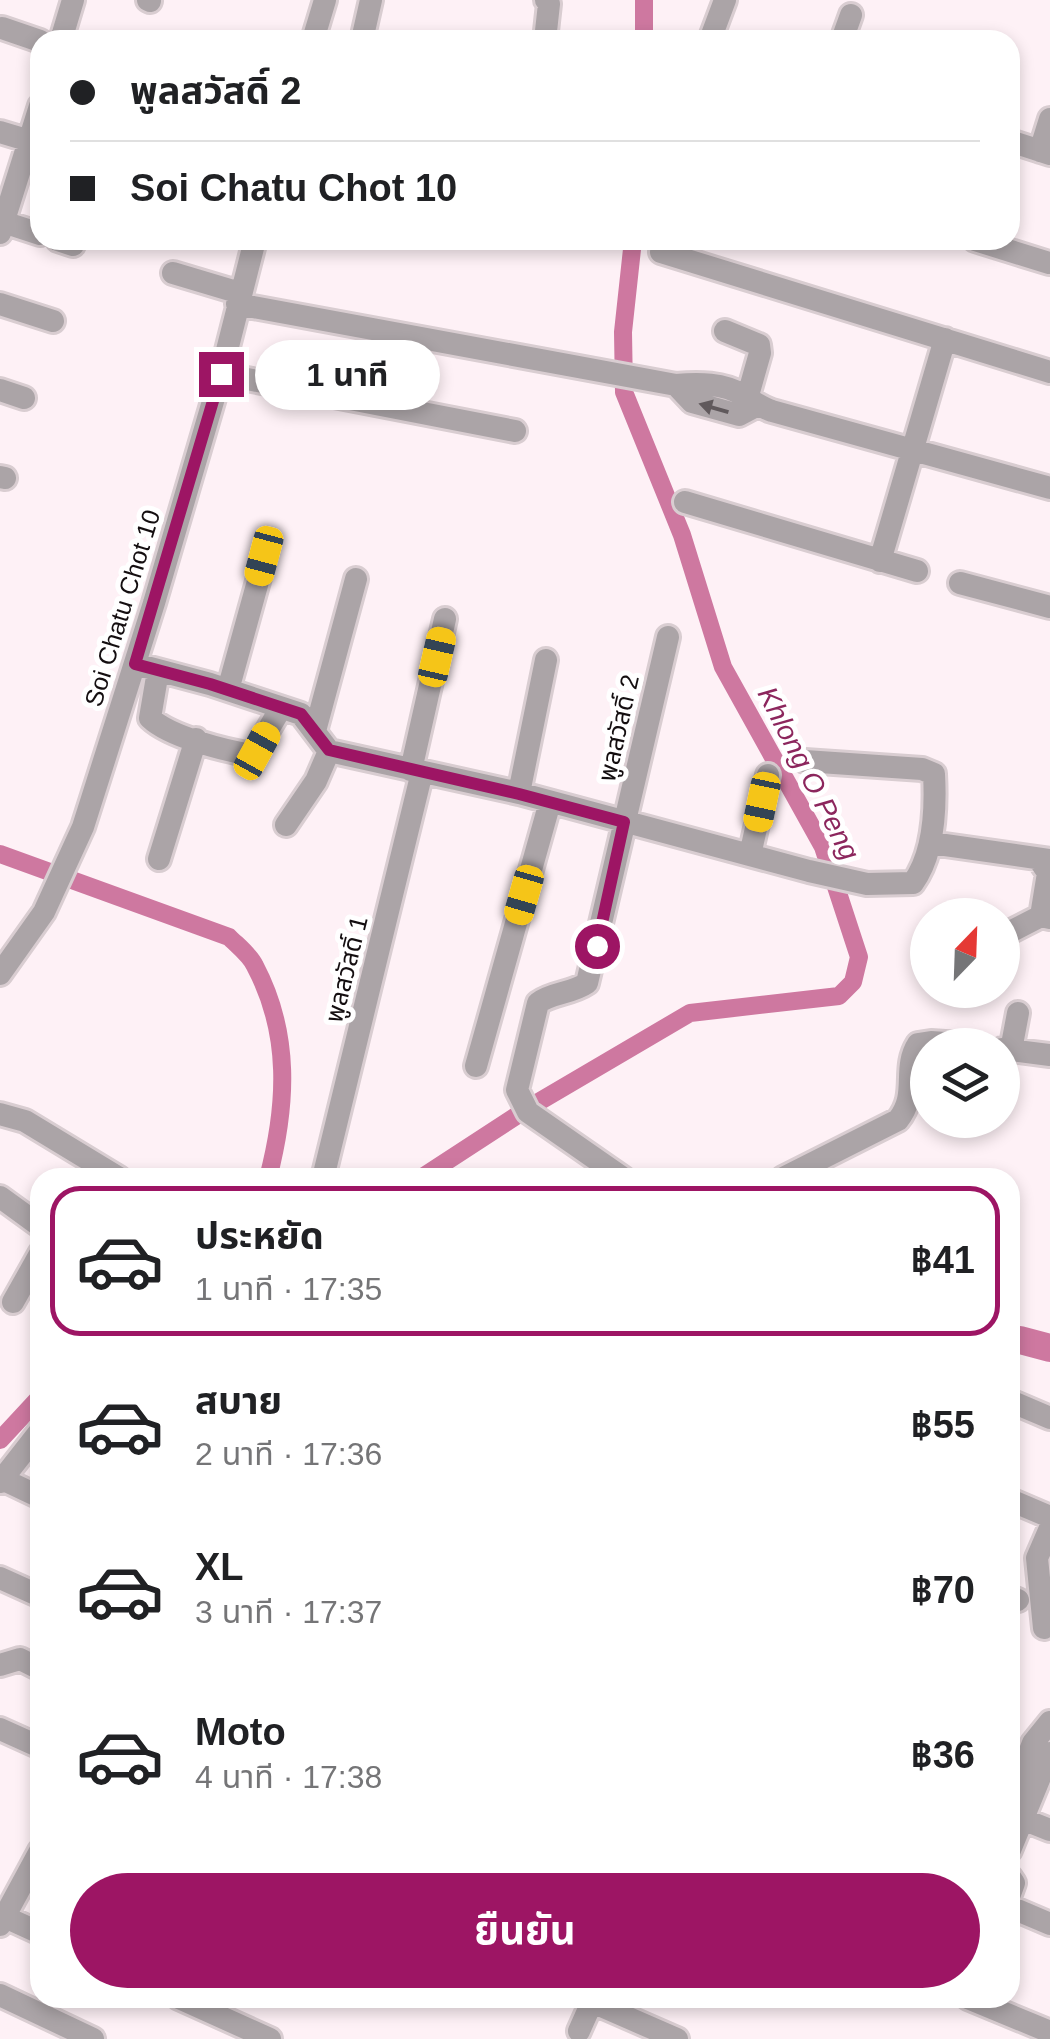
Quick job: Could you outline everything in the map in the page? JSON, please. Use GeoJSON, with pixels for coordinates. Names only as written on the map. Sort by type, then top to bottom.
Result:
{"type":"FeatureCollection","features":[{"type":"Feature","properties":{"kind":"street"},"geometry":{"type":"LineString","coordinates":[[64,30],[74,0]]}},
{"type":"Feature","properties":{"kind":"street"},"geometry":{"type":"LineString","coordinates":[[316,30],[325,0]]}},
{"type":"Feature","properties":{"kind":"street"},"geometry":{"type":"LineString","coordinates":[[364,30],[371,0]]}},
{"type":"Feature","properties":{"kind":"street"},"geometry":{"type":"LineString","coordinates":[[546,0],[550,4],[547,30]]}},
{"type":"Feature","properties":{"kind":"street"},"geometry":{"type":"LineString","coordinates":[[714,30],[725,0]]}},
{"type":"Feature","properties":{"kind":"street"},"geometry":{"type":"LineString","coordinates":[[846,30],[851,15]]}},
{"type":"Feature","properties":{"kind":"street"},"geometry":{"type":"LineString","coordinates":[[2,28],[30,38]]}},
{"type":"Feature","properties":{"kind":"street"},"geometry":{"type":"LineString","coordinates":[[1020,144],[1045,152],[1050,119]]}},
{"type":"Feature","properties":{"kind":"street"},"geometry":{"type":"LineString","coordinates":[[0,132],[30,142]]}},
{"type":"Feature","properties":{"kind":"street"},"geometry":{"type":"LineString","coordinates":[[30,153],[1,227],[30,232]]}},
{"type":"Feature","properties":{"kind":"street","name":"Soi Chatu Chot 10"},"geometry":{"type":"LineString","coordinates":[[0,974],[44,912],[83,827],[221,374],[252,250]]}},
{"type":"Feature","properties":{"kind":"street"},"geometry":{"type":"LineString","coordinates":[[1011,250],[1050,261]]}},
{"type":"Feature","properties":{"kind":"street"},"geometry":{"type":"LineString","coordinates":[[661,252],[1050,372]]}},
{"type":"Feature","properties":{"kind":"street"},"geometry":{"type":"LineString","coordinates":[[173,273],[238,299],[671,383],[704,382],[741,394],[752,402],[1050,488]]}},
{"type":"Feature","properties":{"kind":"street"},"geometry":{"type":"LineString","coordinates":[[0,304],[54,321]]}},
{"type":"Feature","properties":{"kind":"street"},"geometry":{"type":"LineString","coordinates":[[725,331],[758,346],[752,402]]}},
{"type":"Feature","properties":{"kind":"street"},"geometry":{"type":"LineString","coordinates":[[880,561],[945,339]]}},
{"type":"Feature","properties":{"kind":"street"},"geometry":{"type":"LineString","coordinates":[[221,374],[515,431]]}},
{"type":"Feature","properties":{"kind":"street"},"geometry":{"type":"LineString","coordinates":[[0,390],[24,398]]}},
{"type":"Feature","properties":{"kind":"street"},"geometry":{"type":"LineString","coordinates":[[686,502],[917,571]]}},
{"type":"Feature","properties":{"kind":"street"},"geometry":{"type":"LineString","coordinates":[[228,690],[264,556]]}},
{"type":"Feature","properties":{"kind":"street"},"geometry":{"type":"LineString","coordinates":[[286,825],[316,782],[356,579]]}},
{"type":"Feature","properties":{"kind":"street"},"geometry":{"type":"LineString","coordinates":[[960,583],[1050,607]]}},
{"type":"Feature","properties":{"kind":"street","name":"พูลสวัสดิ์ 1"},"geometry":{"type":"LineString","coordinates":[[325,1168],[416,771],[445,619]]}},
{"type":"Feature","properties":{"kind":"street","name":"พูลสวัสดิ์ 2"},"geometry":{"type":"LineString","coordinates":[[609,1168],[528,1112],[517,1090],[538,1003],[574,993],[587,983],[668,637]]}},
{"type":"Feature","properties":{"kind":"street"},"geometry":{"type":"LineString","coordinates":[[519,794],[546,660]]}},
{"type":"Feature","properties":{"kind":"street"},"geometry":{"type":"LineString","coordinates":[[135,664],[301,714],[322,741],[416,771],[519,794],[809,871],[867,884],[912,883],[930,843],[935,778],[931,772],[805,760]]}},
{"type":"Feature","properties":{"kind":"street"},"geometry":{"type":"LineString","coordinates":[[158,670],[150,718],[165,729],[196,739],[253,755],[281,708]]}},
{"type":"Feature","properties":{"kind":"street"},"geometry":{"type":"LineString","coordinates":[[159,859],[196,739]]}},
{"type":"Feature","properties":{"kind":"street"},"geometry":{"type":"LineString","coordinates":[[750,856],[768,775]]}},
{"type":"Feature","properties":{"kind":"street"},"geometry":{"type":"LineString","coordinates":[[476,1066],[550,802]]}},
{"type":"Feature","properties":{"kind":"street"},"geometry":{"type":"LineString","coordinates":[[930,843],[1045,860],[1046,917],[1020,928]]}},
{"type":"Feature","properties":{"kind":"street"},"geometry":{"type":"LineString","coordinates":[[1013,1028],[1018,1013]]}},
{"type":"Feature","properties":{"kind":"street"},"geometry":{"type":"LineString","coordinates":[[1020,1051],[1050,1055]]}},
{"type":"Feature","properties":{"kind":"street"},"geometry":{"type":"LineString","coordinates":[[803,1168],[898,1120],[910,1103]]}},
{"type":"Feature","properties":{"kind":"street"},"geometry":{"type":"LineString","coordinates":[[0,1114],[25,1121],[102,1168]]}},
{"type":"Feature","properties":{"kind":"street"},"geometry":{"type":"LineString","coordinates":[[0,1197],[30,1219]]}},
{"type":"Feature","properties":{"kind":"street"},"geometry":{"type":"LineString","coordinates":[[13,1302],[30,1272]]}},
{"type":"Feature","properties":{"kind":"street"},"geometry":{"type":"LineString","coordinates":[[1020,1405],[1050,1418]]}},
{"type":"Feature","properties":{"kind":"street"},"geometry":{"type":"LineString","coordinates":[[30,1444],[1,1480],[30,1493]]}},
{"type":"Feature","properties":{"kind":"street"},"geometry":{"type":"LineString","coordinates":[[1020,1504],[1050,1517]]}},
{"type":"Feature","properties":{"kind":"street"},"geometry":{"type":"LineString","coordinates":[[1044,1628],[1037,1558],[1050,1528]]}},
{"type":"Feature","properties":{"kind":"street"},"geometry":{"type":"LineString","coordinates":[[0,1578],[30,1592]]}},
{"type":"Feature","properties":{"kind":"street"},"geometry":{"type":"LineString","coordinates":[[0,1664],[20,1659],[30,1664]]}},
{"type":"Feature","properties":{"kind":"street"},"geometry":{"type":"LineString","coordinates":[[1020,1791],[1033,1744],[1050,1724]]}},
{"type":"Feature","properties":{"kind":"street"},"geometry":{"type":"LineString","coordinates":[[0,1729],[30,1742]]}},
{"type":"Feature","properties":{"kind":"street"},"geometry":{"type":"LineString","coordinates":[[1020,1802],[1050,1753]]}},
{"type":"Feature","properties":{"kind":"street"},"geometry":{"type":"LineString","coordinates":[[1020,1815],[1050,1830]]}},
{"type":"Feature","properties":{"kind":"street"},"geometry":{"type":"LineString","coordinates":[[30,1869],[3,1917],[30,1929]]}},
{"type":"Feature","properties":{"kind":"street"},"geometry":{"type":"LineString","coordinates":[[1020,1911],[1050,1924]]}},
{"type":"Feature","properties":{"kind":"street"},"geometry":{"type":"LineString","coordinates":[[0,1995],[85,2037]]}},
{"type":"Feature","properties":{"kind":"street"},"geometry":{"type":"LineString","coordinates":[[200,2008],[270,2039]]}},
{"type":"Feature","properties":{"kind":"street"},"geometry":{"type":"LineString","coordinates":[[579,2031],[586,2008]]}},
{"type":"Feature","properties":{"kind":"street"},"geometry":{"type":"LineString","coordinates":[[606,2008],[677,2039]]}},
{"type":"Feature","properties":{"kind":"street"},"geometry":{"type":"LineString","coordinates":[[992,2008],[1050,2032]]}},
{"type":"Feature","properties":{"kind":"waterway","name":"Khlong O Peng"},"geometry":{"type":"LineString","coordinates":[[644,0],[644,30]]}},
{"type":"Feature","properties":{"kind":"waterway","name":"Khlong O Peng"},"geometry":{"type":"LineString","coordinates":[[436,1168],[530,1107],[690,1013],[839,996],[853,982],[859,957],[823,847],[723,667],[682,535],[624,392],[623,332],[632,250]]}},
{"type":"Feature","properties":{"kind":"waterway"},"geometry":{"type":"LineString","coordinates":[[0,854],[229,937],[250,958],[267,992],[280,1044],[282,1097],[270,1168]]}},
{"type":"Feature","properties":{"kind":"waterway"},"geometry":{"type":"LineString","coordinates":[[1020,1340],[1050,1348]]}},
{"type":"Feature","properties":{"kind":"waterway","name":"Khlong O Peng"},"geometry":{"type":"LineString","coordinates":[[0,1440],[30,1408]]}},
{"type":"Feature","properties":{"kind":"route"},"geometry":{"type":"LineString","coordinates":[[221,374],[135,664],[301,714],[329,750],[624,822],[597,946]]}}]}
